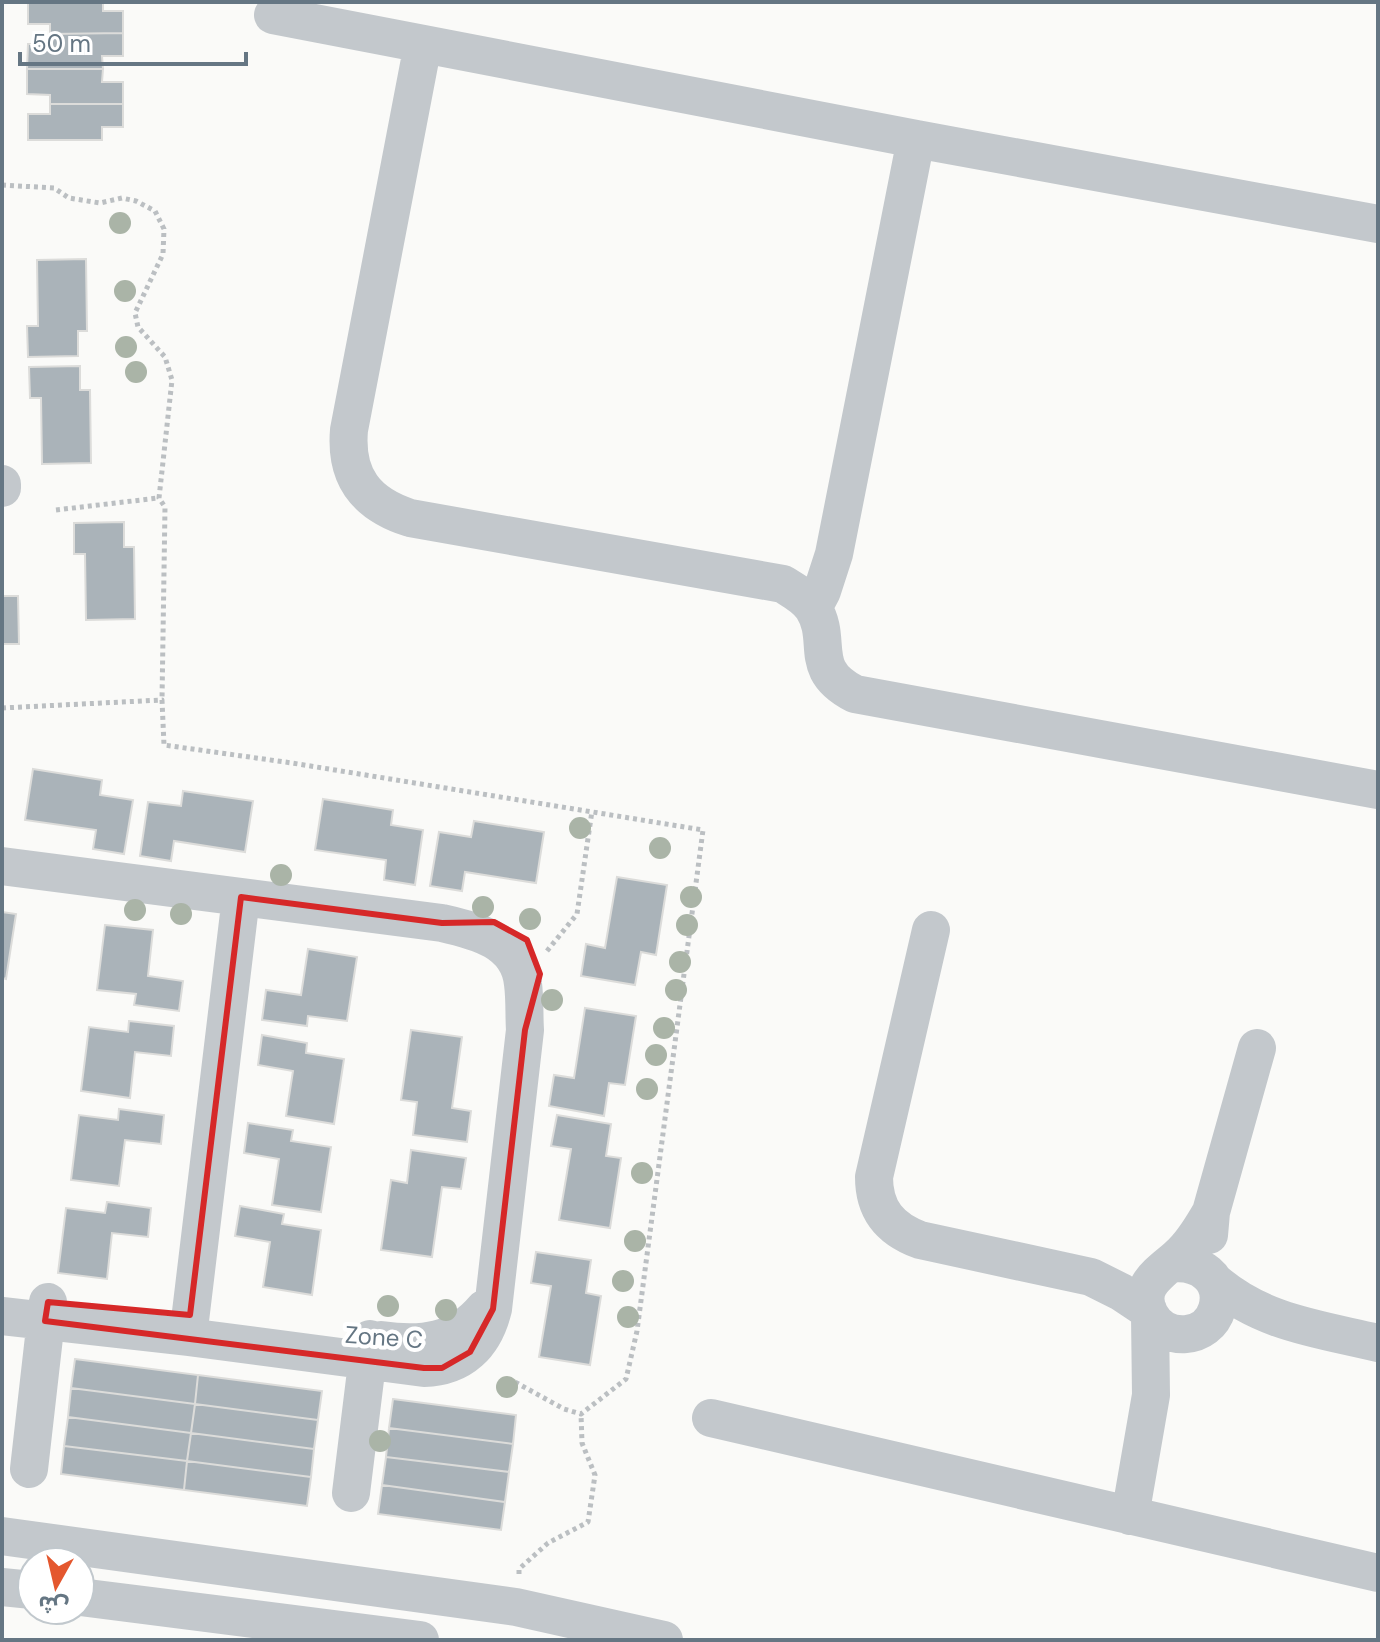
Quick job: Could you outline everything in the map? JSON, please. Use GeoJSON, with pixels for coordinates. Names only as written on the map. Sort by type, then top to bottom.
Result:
{"type":"FeatureCollection","features":[{"type":"Feature","properties":{"kind":"street"},"geometry":{"type":"LineString","coordinates":[[273,15],[1378,224]]}},
{"type":"Feature","properties":{"kind":"street"},"geometry":{"type":"LineString","coordinates":[[423,44],[349,430],[350,464],[368,495],[381,506],[410,518],[783,584],[800,594],[813,608],[820,625],[828,671],[844,688],[855,694],[1378,790]]}},
{"type":"Feature","properties":{"kind":"street"},"geometry":{"type":"LineString","coordinates":[[813,608],[834,554],[916,139]]}},
{"type":"Feature","properties":{"kind":"street"},"geometry":{"type":"LineString","coordinates":[[2,866],[442,923],[470,930],[495,940],[515,959],[523,985],[525,1030]]}},
{"type":"Feature","properties":{"kind":"street"},"geometry":{"type":"LineString","coordinates":[[189,1326],[241,897]]}},
{"type":"Feature","properties":{"kind":"street"},"geometry":{"type":"LineString","coordinates":[[442,923],[474,920],[506,926],[527,940],[540,974],[536,1001],[525,1030]]}},
{"type":"Feature","properties":{"kind":"street"},"geometry":{"type":"LineString","coordinates":[[931,930],[874,1177],[878,1205],[895,1228],[920,1240],[1091,1277],[1121,1292],[1149,1313],[1165,1330],[1185,1335],[1236,1321],[1274,1319]]}},
{"type":"Feature","properties":{"kind":"street","name":"Zone C"},"geometry":{"type":"LineString","coordinates":[[2,1316],[47,1312],[189,1326],[368,1350],[439,1340],[466,1327],[494,1293],[525,1030]]}},
{"type":"Feature","properties":{"kind":"street"},"geometry":{"type":"LineString","coordinates":[[1151,1395],[1169,1362],[1196,1332],[1213,1319],[1217,1310],[1219,1301],[1209,1244],[1211,1212],[1257,1048]]}},
{"type":"Feature","properties":{"kind":"street"},"geometry":{"type":"LineString","coordinates":[[1130,1516],[1151,1395],[1147,1290],[1164,1268],[1194,1240],[1211,1212]]}},
{"type":"Feature","properties":{"kind":"street"},"geometry":{"type":"LineString","coordinates":[[1091,1277],[1193,1264],[1204,1268],[1243,1304],[1274,1319],[1378,1343]]}},
{"type":"Feature","properties":{"kind":"street","name":"Zone C"},"geometry":{"type":"LineString","coordinates":[[2,1296],[47,1312]]}},
{"type":"Feature","properties":{"kind":"street"},"geometry":{"type":"LineString","coordinates":[[29,1469],[47,1312]]}},
{"type":"Feature","properties":{"kind":"street"},"geometry":{"type":"LineString","coordinates":[[351,1493],[368,1350]]}},
{"type":"Feature","properties":{"kind":"street"},"geometry":{"type":"LineString","coordinates":[[711,1418],[1378,1573]]}},
{"type":"Feature","properties":{"kind":"street"},"geometry":{"type":"LineString","coordinates":[[2,1536],[516,1607],[664,1640]]}},
{"type":"Feature","properties":{"kind":"street"},"geometry":{"type":"LineString","coordinates":[[96,1599],[420,1640]]}},
{"type":"Feature","properties":{"kind":"path"},"geometry":{"type":"LineString","coordinates":[[2,185],[54,188],[69,198],[100,203],[122,198],[136,201],[155,211],[164,229],[163,254],[135,313],[138,327],[165,357],[172,380],[159,498],[165,507],[164,745],[703,830],[637,1331],[626,1379],[581,1414]]}},
{"type":"Feature","properties":{"kind":"path"},"geometry":{"type":"LineString","coordinates":[[56,510],[159,498]]}},
{"type":"Feature","properties":{"kind":"path"},"geometry":{"type":"LineString","coordinates":[[2,708],[162,700]]}},
{"type":"Feature","properties":{"kind":"path"},"geometry":{"type":"LineString","coordinates":[[538,963],[577,914],[592,811]]}},
{"type":"Feature","properties":{"kind":"path"},"geometry":{"type":"LineString","coordinates":[[515,1382],[564,1409],[581,1414]]}},
{"type":"Feature","properties":{"kind":"path"},"geometry":{"type":"LineString","coordinates":[[516,1607],[519,1569],[548,1543],[588,1522],[595,1475],[582,1443],[581,1414]]}},
{"type":"Feature","properties":{"kind":"highlighted area"},"geometry":{"type":"Polygon","coordinates":[[[241,897],[442,923],[494,922],[527,940],[540,974],[525,1030],[493,1309],[470,1352],[442,1368],[424,1368],[45,1321],[48,1302],[190,1315],[241,897]]]}},
{"type":"Feature","properties":{"kind":"building"},"geometry":{"type":"Polygon","coordinates":[[[28,2],[103,2],[103,11],[123,11],[123,33],[50,34],[50,24],[28,24],[28,2]]]}},
{"type":"Feature","properties":{"kind":"building"},"geometry":{"type":"Polygon","coordinates":[[[123,33],[123,56],[102,56],[103,69],[27,69],[28,44],[50,44],[50,34],[123,33]]]}},
{"type":"Feature","properties":{"kind":"building"},"geometry":{"type":"Polygon","coordinates":[[[27,69],[103,69],[102,82],[123,82],[123,104],[50,104],[50,95],[27,94],[27,69]]]}},
{"type":"Feature","properties":{"kind":"building"},"geometry":{"type":"Polygon","coordinates":[[[50,104],[123,104],[123,127],[102,127],[102,140],[28,140],[28,114],[50,114],[50,104]]]}},
{"type":"Feature","properties":{"kind":"building"},"geometry":{"type":"Polygon","coordinates":[[[86,259],[87,331],[78,331],[78,356],[28,357],[27,326],[38,326],[37,260],[86,259]]]}},
{"type":"Feature","properties":{"kind":"building"},"geometry":{"type":"Polygon","coordinates":[[[80,366],[80,390],[90,390],[91,463],[42,464],[41,398],[30,398],[29,367],[80,366]]]}},
{"type":"Feature","properties":{"kind":"building"},"geometry":{"type":"Polygon","coordinates":[[[124,522],[124,547],[134,547],[135,619],[86,620],[85,554],[74,554],[74,523],[124,522]]]}},
{"type":"Feature","properties":{"kind":"building"},"geometry":{"type":"Polygon","coordinates":[[[2,596],[18,596],[19,644],[2,644],[2,596]]]}},
{"type":"Feature","properties":{"kind":"building"},"geometry":{"type":"Polygon","coordinates":[[[33,769],[102,780],[100,795],[133,800],[124,854],[93,849],[96,830],[25,820],[33,769]]]}},
{"type":"Feature","properties":{"kind":"building"},"geometry":{"type":"Polygon","coordinates":[[[183,791],[253,801],[245,852],[174,841],[171,861],[140,856],[148,802],[181,806],[183,791]]]}},
{"type":"Feature","properties":{"kind":"building"},"geometry":{"type":"Polygon","coordinates":[[[323,799],[393,810],[391,825],[423,830],[415,885],[384,880],[386,860],[315,850],[323,799]]]}},
{"type":"Feature","properties":{"kind":"building"},"geometry":{"type":"Polygon","coordinates":[[[474,821],[544,832],[536,883],[465,872],[462,891],[430,886],[439,832],[471,837],[474,821]]]}},
{"type":"Feature","properties":{"kind":"building"},"geometry":{"type":"Polygon","coordinates":[[[617,877],[667,885],[656,955],[641,952],[635,985],[581,976],[586,944],[605,948],[617,877]]]}},
{"type":"Feature","properties":{"kind":"building"},"geometry":{"type":"Polygon","coordinates":[[[2,912],[16,914],[6,979],[2,978],[2,912]]]}},
{"type":"Feature","properties":{"kind":"building"},"geometry":{"type":"Polygon","coordinates":[[[105,925],[153,930],[148,976],[183,981],[179,1011],[134,1005],[136,994],[97,990],[105,925]]]}},
{"type":"Feature","properties":{"kind":"building"},"geometry":{"type":"Polygon","coordinates":[[[308,949],[357,957],[347,1021],[308,1016],[307,1026],[262,1020],[266,990],[301,995],[308,949]]]}},
{"type":"Feature","properties":{"kind":"building"},"geometry":{"type":"Polygon","coordinates":[[[585,1008],[636,1016],[625,1085],[609,1083],[604,1116],[549,1106],[554,1075],[574,1078],[585,1008]]]}},
{"type":"Feature","properties":{"kind":"building"},"geometry":{"type":"Polygon","coordinates":[[[129,1021],[174,1026],[171,1056],[135,1052],[130,1098],[81,1091],[89,1027],[128,1032],[129,1021]]]}},
{"type":"Feature","properties":{"kind":"building"},"geometry":{"type":"Polygon","coordinates":[[[411,1030],[462,1037],[452,1108],[471,1111],[467,1142],[413,1135],[417,1102],[401,1100],[411,1030]]]}},
{"type":"Feature","properties":{"kind":"building"},"geometry":{"type":"Polygon","coordinates":[[[262,1035],[307,1043],[306,1053],[344,1059],[334,1124],[286,1116],[293,1071],[258,1065],[262,1035]]]}},
{"type":"Feature","properties":{"kind":"building"},"geometry":{"type":"Polygon","coordinates":[[[119,1109],[164,1115],[161,1144],[125,1140],[119,1186],[71,1180],[79,1115],[118,1120],[119,1109]]]}},
{"type":"Feature","properties":{"kind":"building"},"geometry":{"type":"Polygon","coordinates":[[[557,1115],[611,1124],[606,1156],[621,1158],[610,1228],[559,1220],[571,1149],[551,1146],[557,1115]]]}},
{"type":"Feature","properties":{"kind":"building"},"geometry":{"type":"Polygon","coordinates":[[[248,1123],[293,1130],[291,1141],[331,1147],[321,1212],[272,1205],[279,1159],[244,1153],[248,1123]]]}},
{"type":"Feature","properties":{"kind":"building"},"geometry":{"type":"Polygon","coordinates":[[[411,1150],[466,1158],[461,1189],[442,1187],[432,1257],[381,1250],[391,1180],[407,1183],[411,1150]]]}},
{"type":"Feature","properties":{"kind":"building"},"geometry":{"type":"Polygon","coordinates":[[[107,1202],[151,1208],[148,1237],[112,1233],[107,1279],[58,1273],[66,1208],[105,1213],[107,1202]]]}},
{"type":"Feature","properties":{"kind":"building"},"geometry":{"type":"Polygon","coordinates":[[[240,1206],[284,1214],[282,1224],[321,1230],[312,1295],[263,1287],[270,1242],[235,1236],[240,1206]]]}},
{"type":"Feature","properties":{"kind":"building"},"geometry":{"type":"Polygon","coordinates":[[[536,1252],[591,1260],[586,1293],[601,1296],[590,1365],[539,1357],[551,1286],[531,1283],[536,1252]]]}},
{"type":"Feature","properties":{"kind":"building"},"geometry":{"type":"Polygon","coordinates":[[[75,1359],[198,1375],[195,1404],[71,1388],[75,1359]]]}},
{"type":"Feature","properties":{"kind":"building"},"geometry":{"type":"Polygon","coordinates":[[[198,1375],[322,1391],[318,1420],[195,1404],[198,1375]]]}},
{"type":"Feature","properties":{"kind":"building"},"geometry":{"type":"Polygon","coordinates":[[[71,1388],[195,1404],[191,1433],[68,1417],[71,1388]]]}},
{"type":"Feature","properties":{"kind":"building"},"geometry":{"type":"Polygon","coordinates":[[[393,1399],[516,1415],[513,1444],[389,1428],[393,1399]]]}},
{"type":"Feature","properties":{"kind":"building"},"geometry":{"type":"Polygon","coordinates":[[[195,1404],[318,1420],[314,1449],[191,1433],[195,1404]]]}},
{"type":"Feature","properties":{"kind":"building"},"geometry":{"type":"Polygon","coordinates":[[[68,1417],[191,1433],[187,1461],[64,1446],[68,1417]]]}},
{"type":"Feature","properties":{"kind":"building"},"geometry":{"type":"Polygon","coordinates":[[[389,1428],[513,1444],[509,1472],[386,1457],[389,1428]]]}},
{"type":"Feature","properties":{"kind":"building"},"geometry":{"type":"Polygon","coordinates":[[[191,1433],[314,1449],[311,1477],[187,1461],[191,1433]]]}},
{"type":"Feature","properties":{"kind":"building"},"geometry":{"type":"Polygon","coordinates":[[[64,1446],[187,1461],[184,1490],[61,1474],[64,1446]]]}},
{"type":"Feature","properties":{"kind":"building"},"geometry":{"type":"Polygon","coordinates":[[[386,1457],[509,1472],[505,1502],[382,1485],[386,1457]]]}},
{"type":"Feature","properties":{"kind":"building"},"geometry":{"type":"Polygon","coordinates":[[[187,1461],[311,1477],[307,1506],[184,1490],[187,1461]]]}},
{"type":"Feature","properties":{"kind":"building"},"geometry":{"type":"Polygon","coordinates":[[[382,1485],[505,1502],[501,1530],[378,1514],[382,1485]]]}}]}
